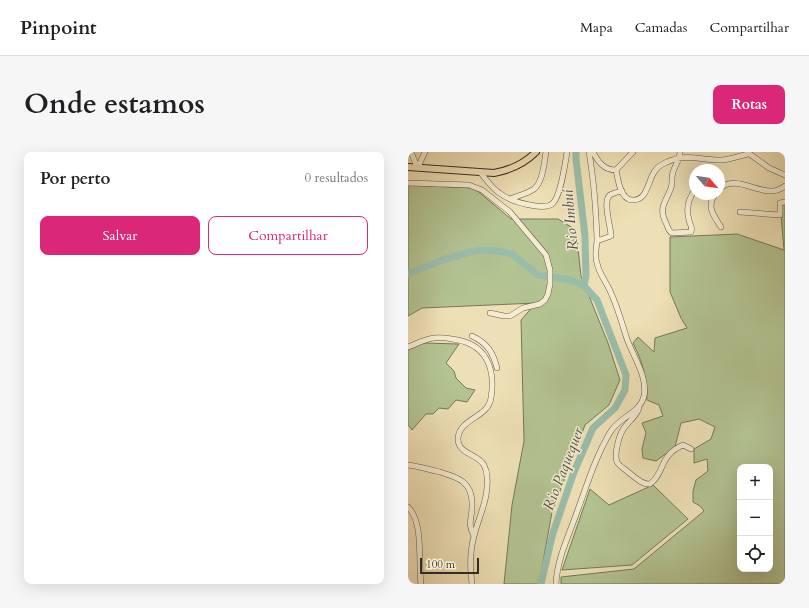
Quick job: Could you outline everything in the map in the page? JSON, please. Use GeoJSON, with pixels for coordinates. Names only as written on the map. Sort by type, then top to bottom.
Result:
{"type":"FeatureCollection","features":[{"type":"Feature","properties":{"kind":"main road"},"geometry":{"type":"LineString","coordinates":[[408,167],[494,173],[505,171],[520,165],[536,152]]}},
{"type":"Feature","properties":{"kind":"street"},"geometry":{"type":"LineString","coordinates":[[411,152],[418,167]]}},
{"type":"Feature","properties":{"kind":"street"},"geometry":{"type":"LineString","coordinates":[[418,167],[425,152]]}},
{"type":"Feature","properties":{"kind":"street"},"geometry":{"type":"LineString","coordinates":[[510,199],[529,192],[537,185],[540,179],[546,152]]}},
{"type":"Feature","properties":{"kind":"street"},"geometry":{"type":"LineString","coordinates":[[480,172],[500,194],[510,199],[534,206],[552,204],[557,197],[567,152]]}},
{"type":"Feature","properties":{"kind":"street"},"geometry":{"type":"LineString","coordinates":[[589,152],[594,186],[597,241],[595,257],[598,268],[622,319],[626,338],[639,367],[644,390],[644,396],[636,415],[623,429],[619,437],[616,456],[618,464],[639,480],[648,484],[656,478],[669,454],[683,445],[691,449]]}},
{"type":"Feature","properties":{"kind":"street"},"geometry":{"type":"LineString","coordinates":[[593,152],[603,166],[616,170]]}},
{"type":"Feature","properties":{"kind":"street"},"geometry":{"type":"LineString","coordinates":[[616,170],[633,152]]}},
{"type":"Feature","properties":{"kind":"street"},"geometry":{"type":"LineString","coordinates":[[616,170],[624,196],[629,199],[642,198],[656,169],[680,154],[721,160],[747,153],[769,168],[785,175]]}},
{"type":"Feature","properties":{"kind":"street"},"geometry":{"type":"LineString","coordinates":[[680,154],[673,173],[672,187],[663,205],[664,219],[669,231],[674,234],[691,232],[692,227],[687,210],[689,200]]}},
{"type":"Feature","properties":{"kind":"street"},"geometry":{"type":"LineString","coordinates":[[408,183],[469,185],[482,190],[516,218],[546,255],[550,270],[550,284],[548,294],[544,300],[540,304],[523,308],[510,316],[490,313]]}},
{"type":"Feature","properties":{"kind":"street"},"geometry":{"type":"LineString","coordinates":[[725,184],[742,184],[772,191],[785,186]]}},
{"type":"Feature","properties":{"kind":"street"},"geometry":{"type":"LineString","coordinates":[[597,241],[612,236],[607,214],[607,200],[610,195],[622,191]]}},
{"type":"Feature","properties":{"kind":"street"},"geometry":{"type":"LineString","coordinates":[[713,200],[710,211],[721,227]]}},
{"type":"Feature","properties":{"kind":"street"},"geometry":{"type":"LineString","coordinates":[[740,212],[780,215],[780,203],[785,202]]}},
{"type":"Feature","properties":{"kind":"street"},"geometry":{"type":"LineString","coordinates":[[472,336],[488,345],[497,368]]}},
{"type":"Feature","properties":{"kind":"street"},"geometry":{"type":"LineString","coordinates":[[408,347],[434,338],[461,340],[471,344],[482,352],[489,363],[491,370],[492,392],[490,406],[484,412],[465,424],[459,434],[458,440],[461,447],[484,465],[487,476],[486,495],[474,536],[471,570],[472,584]]}},
{"type":"Feature","properties":{"kind":"street"},"geometry":{"type":"LineString","coordinates":[[489,363],[494,359]]}},
{"type":"Feature","properties":{"kind":"street"},"geometry":{"type":"LineString","coordinates":[[556,584],[560,560],[591,475],[603,447],[615,426],[640,405]]}},
{"type":"Feature","properties":{"kind":"street"},"geometry":{"type":"LineString","coordinates":[[408,465],[453,476],[464,482],[472,495],[470,526],[474,536]]}},
{"type":"Feature","properties":{"kind":"street"},"geometry":{"type":"LineString","coordinates":[[408,507],[414,512],[419,530],[421,584]]}},
{"type":"Feature","properties":{"kind":"green space"},"geometry":{"type":"Polygon","coordinates":[[[408,185],[474,188],[511,219],[558,219],[576,230],[581,276],[608,343],[620,380],[609,405],[585,425],[552,512],[539,584],[504,584],[512,505],[524,441],[521,320],[536,303],[422,308],[408,316],[408,185]]]}},
{"type":"Feature","properties":{"kind":"green space"},"geometry":{"type":"Polygon","coordinates":[[[785,202],[785,584],[561,584],[561,577],[634,569],[704,511],[700,506],[693,502],[693,491],[696,480],[708,471],[707,459],[694,463],[694,449],[711,439],[715,427],[699,419],[681,423],[675,447],[656,461],[643,458],[642,449],[646,433],[642,423],[663,416],[659,405],[647,400],[644,371],[633,343],[638,337],[654,352],[655,338],[687,328],[670,292],[670,237],[737,234],[784,250],[780,203],[785,202]]]}},
{"type":"Feature","properties":{"kind":"green space"},"geometry":{"type":"Polygon","coordinates":[[[423,343],[459,344],[446,363],[454,371],[456,378],[466,388],[475,390],[467,402],[456,400],[448,409],[439,408],[433,414],[426,414],[412,430],[408,425],[408,350],[423,343]]]}},
{"type":"Feature","properties":{"kind":"green space"},"geometry":{"type":"Polygon","coordinates":[[[653,485],[688,519],[632,565],[562,570],[590,489],[609,505],[653,485]]]}},
{"type":"Feature","properties":{"kind":"waterway","name":"Rio Imbuí"},"geometry":{"type":"LineString","coordinates":[[576,152],[585,236],[586,276],[584,286]]}},
{"type":"Feature","properties":{"kind":"waterway","name":"Rio Paquequer"},"geometry":{"type":"LineString","coordinates":[[408,274],[445,259],[478,250],[498,251],[512,254],[538,275],[571,280],[584,286],[597,300],[626,375],[625,390],[615,408],[593,428],[574,472],[553,533],[541,584]]}}]}
